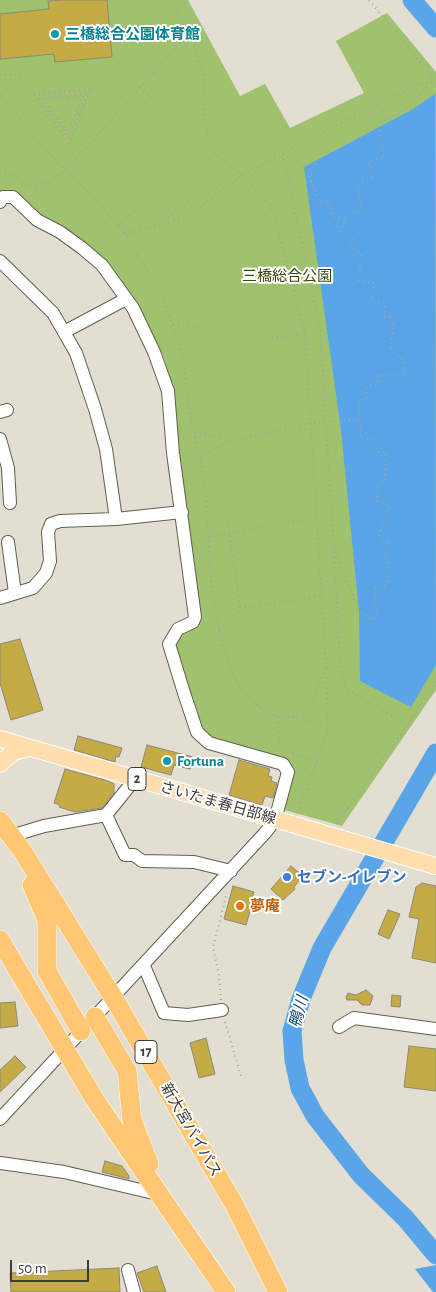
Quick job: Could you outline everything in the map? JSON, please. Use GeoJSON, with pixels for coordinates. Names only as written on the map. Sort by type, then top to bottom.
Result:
{"type":"FeatureCollection","features":[{"type":"Feature","properties":{"kind":"highway","name":"新大宮バイパス"},"geometry":{"type":"LineString","coordinates":[[5,828],[114,997],[235,1206],[278,1292]]}},
{"type":"Feature","properties":{"kind":"highway"},"geometry":{"type":"LineString","coordinates":[[5,828],[47,920],[47,972],[82,1031]]}},
{"type":"Feature","properties":{"kind":"highway"},"geometry":{"type":"LineString","coordinates":[[0,940],[95,1100],[162,1195],[226,1292]]}},
{"type":"Feature","properties":{"kind":"highway"},"geometry":{"type":"LineString","coordinates":[[95,1017],[126,1071],[132,1120],[162,1195]]}},
{"type":"Feature","properties":{"kind":"main road","name":"さいたま春日部線"},"geometry":{"type":"LineString","coordinates":[[0,739],[436,866]]}},
{"type":"Feature","properties":{"kind":"main road"},"geometry":{"type":"LineString","coordinates":[[0,764],[13,752],[29,748]]}},
{"type":"Feature","properties":{"kind":"street"},"geometry":{"type":"LineString","coordinates":[[0,202],[3,197],[8,195],[12,197],[36,220],[60,232],[102,265],[126,299],[154,352],[168,391],[194,617],[193,622],[178,629],[169,644],[181,684],[197,732],[209,743],[283,764],[288,772],[275,820],[144,966],[0,1118]]}},
{"type":"Feature","properties":{"kind":"street"},"geometry":{"type":"LineString","coordinates":[[1,262],[53,313],[76,353],[95,409],[106,450],[108,478],[116,519]]}},
{"type":"Feature","properties":{"kind":"street"},"geometry":{"type":"LineString","coordinates":[[64,332],[126,299]]}},
{"type":"Feature","properties":{"kind":"street"},"geometry":{"type":"LineString","coordinates":[[0,440],[8,468],[10,504]]}},
{"type":"Feature","properties":{"kind":"street"},"geometry":{"type":"LineString","coordinates":[[0,598],[33,588],[46,573],[50,561],[48,532],[51,524],[60,521],[116,519],[182,512]]}},
{"type":"Feature","properties":{"kind":"street"},"geometry":{"type":"LineString","coordinates":[[8,542],[15,593]]}},
{"type":"Feature","properties":{"kind":"street"},"geometry":{"type":"LineString","coordinates":[[5,828],[44,826],[106,815],[135,779]]}},
{"type":"Feature","properties":{"kind":"street"},"geometry":{"type":"LineString","coordinates":[[106,815],[125,854],[134,855],[142,861],[194,862],[228,874]]}},
{"type":"Feature","properties":{"kind":"street"},"geometry":{"type":"LineString","coordinates":[[144,966],[164,1013],[188,1016],[222,1010]]}},
{"type":"Feature","properties":{"kind":"street"},"geometry":{"type":"LineString","coordinates":[[340,1027],[354,1018],[436,1029]]}},
{"type":"Feature","properties":{"kind":"street"},"geometry":{"type":"LineString","coordinates":[[0,1163],[64,1172],[162,1195]]}},
{"type":"Feature","properties":{"kind":"street"},"geometry":{"type":"LineString","coordinates":[[128,1270],[134,1292]]}},
{"type":"Feature","properties":{"kind":"path"},"geometry":{"type":"LineString","coordinates":[[170,0],[190,34],[206,77],[204,112],[208,137],[216,155],[242,175],[265,200],[272,211],[306,334],[326,667],[328,732],[292,824]]}},
{"type":"Feature","properties":{"kind":"path"},"geometry":{"type":"LineString","coordinates":[[369,0],[432,76],[431,82],[407,108],[378,123]]}},
{"type":"Feature","properties":{"kind":"path"},"geometry":{"type":"LineString","coordinates":[[0,172],[15,176],[28,187],[48,183],[66,170],[190,34]]}},
{"type":"Feature","properties":{"kind":"path"},"geometry":{"type":"LineString","coordinates":[[0,76],[27,74],[30,87]]}},
{"type":"Feature","properties":{"kind":"path"},"geometry":{"type":"LineString","coordinates":[[125,234],[188,216],[242,175],[415,86],[431,82],[436,84]]}},
{"type":"Feature","properties":{"kind":"path"},"geometry":{"type":"LineString","coordinates":[[140,88],[155,101]]}},
{"type":"Feature","properties":{"kind":"path"},"geometry":{"type":"LineString","coordinates":[[92,89],[70,144],[47,115],[29,93],[92,89]]}},
{"type":"Feature","properties":{"kind":"path"},"geometry":{"type":"LineString","coordinates":[[89,91],[70,140],[64,132],[34,96],[89,91]]}},
{"type":"Feature","properties":{"kind":"path"},"geometry":{"type":"LineString","coordinates":[[86,94],[69,135],[50,112],[38,98],[86,94]]}},
{"type":"Feature","properties":{"kind":"path"},"geometry":{"type":"LineString","coordinates":[[83,96],[68,132],[48,106],[43,99],[83,96]]}},
{"type":"Feature","properties":{"kind":"path"},"geometry":{"type":"LineString","coordinates":[[334,548],[359,611],[371,620],[377,614],[374,597],[377,596],[375,587],[386,585],[390,573],[385,557],[390,542],[379,536],[390,506],[377,501],[378,485],[385,480],[386,452],[378,452],[373,439],[361,438],[359,399],[367,399],[366,388],[378,383],[377,376],[405,375],[404,361],[391,348],[394,335],[392,335],[394,318],[384,316],[385,303],[372,300],[374,283],[359,281],[361,253],[350,248],[354,240],[340,232],[348,214],[362,211],[357,180],[373,177],[370,161],[384,158],[378,123],[368,109]]}},
{"type":"Feature","properties":{"kind":"path"},"geometry":{"type":"LineString","coordinates":[[283,154],[312,170]]}},
{"type":"Feature","properties":{"kind":"path"},"geometry":{"type":"LineString","coordinates":[[283,154],[317,310],[327,420],[340,666],[346,689],[408,725]]}},
{"type":"Feature","properties":{"kind":"path"},"geometry":{"type":"LineString","coordinates":[[316,163],[308,177],[320,203],[329,201],[333,216],[345,222]]}},
{"type":"Feature","properties":{"kind":"path"},"geometry":{"type":"LineString","coordinates":[[157,226],[189,201]]}},
{"type":"Feature","properties":{"kind":"path"},"geometry":{"type":"LineString","coordinates":[[118,226],[134,211]]}},
{"type":"Feature","properties":{"kind":"path"},"geometry":{"type":"LineString","coordinates":[[173,324],[206,328]]}},
{"type":"Feature","properties":{"kind":"path"},"geometry":{"type":"LineString","coordinates":[[267,338],[306,334]]}},
{"type":"Feature","properties":{"kind":"path"},"geometry":{"type":"LineString","coordinates":[[200,457],[229,441],[327,420],[360,419]]}},
{"type":"Feature","properties":{"kind":"path"},"geometry":{"type":"LineString","coordinates":[[194,432],[229,441]]}},
{"type":"Feature","properties":{"kind":"path"},"geometry":{"type":"LineString","coordinates":[[219,629],[237,614],[240,608],[228,520]]}},
{"type":"Feature","properties":{"kind":"path"},"geometry":{"type":"LineString","coordinates":[[209,537],[303,520]]}},
{"type":"Feature","properties":{"kind":"path"},"geometry":{"type":"LineString","coordinates":[[240,608],[321,596]]}},
{"type":"Feature","properties":{"kind":"path"},"geometry":{"type":"LineString","coordinates":[[326,667],[340,666]]}},
{"type":"Feature","properties":{"kind":"path"},"geometry":{"type":"LineString","coordinates":[[292,717],[305,710],[312,701],[326,667]]}},
{"type":"Feature","properties":{"kind":"path"},"geometry":{"type":"LineString","coordinates":[[333,836],[436,681]]}},
{"type":"Feature","properties":{"kind":"path"},"geometry":{"type":"LineString","coordinates":[[317,762],[281,750],[277,717],[292,717],[327,727]]}},
{"type":"Feature","properties":{"kind":"path"},"geometry":{"type":"LineString","coordinates":[[228,874],[228,887],[213,948],[219,975],[222,1010],[241,1076]]}},
{"type":"Feature","properties":{"kind":"green space","name":"三橋総合公園"},"geometry":{"type":"Polygon","coordinates":[[[0,0],[188,0],[240,96],[265,84],[290,128],[364,93],[336,41],[387,13],[436,72],[436,690],[342,826],[281,809],[291,772],[212,739],[200,726],[174,642],[179,631],[193,627],[174,390],[164,358],[133,299],[73,234],[0,197],[0,0]]]}},
{"type":"Feature","properties":{"kind":"water"},"geometry":{"type":"Polygon","coordinates":[[[435,94],[436,665],[411,707],[360,681],[359,611],[341,430],[304,167],[413,109],[435,94]]]}},
{"type":"Feature","properties":{"kind":"water"},"geometry":{"type":"Polygon","coordinates":[[[436,1265],[436,1292],[433,1292],[415,1269],[436,1265]]]}},
{"type":"Feature","properties":{"kind":"building","name":"三橋総合公園体育館"},"geometry":{"type":"Polygon","coordinates":[[[107,0],[112,57],[55,62],[54,54],[0,59],[0,14],[49,9],[48,1],[107,0]]]}},
{"type":"Feature","properties":{"kind":"building"},"geometry":{"type":"Polygon","coordinates":[[[20,639],[43,710],[11,720],[0,683],[0,644],[20,639]]]}},
{"type":"Feature","properties":{"kind":"building"},"geometry":{"type":"Polygon","coordinates":[[[78,736],[122,748],[119,757],[116,756],[115,762],[74,750],[78,736]]]}},
{"type":"Feature","properties":{"kind":"building","name":"Fortuna"},"geometry":{"type":"Polygon","coordinates":[[[147,745],[193,757],[190,769],[174,765],[171,775],[141,767],[147,745]]]}},
{"type":"Feature","properties":{"kind":"building"},"geometry":{"type":"Polygon","coordinates":[[[239,760],[270,769],[268,776],[272,777],[271,781],[277,783],[273,798],[265,796],[262,805],[229,795],[239,760]]]}},
{"type":"Feature","properties":{"kind":"building"},"geometry":{"type":"Polygon","coordinates":[[[65,769],[114,784],[114,793],[102,808],[75,812],[59,807],[60,805],[54,803],[65,769]]]}},
{"type":"Feature","properties":{"kind":"building"},"geometry":{"type":"Polygon","coordinates":[[[291,866],[303,876],[294,887],[295,889],[283,900],[271,889],[291,866]]]}},
{"type":"Feature","properties":{"kind":"building"},"geometry":{"type":"Polygon","coordinates":[[[422,883],[436,886],[436,963],[412,958],[419,919],[409,917],[416,887],[422,883]]]}},
{"type":"Feature","properties":{"kind":"building"},"geometry":{"type":"Polygon","coordinates":[[[233,886],[254,892],[251,902],[255,903],[253,912],[250,911],[246,925],[224,919],[233,886]]]}},
{"type":"Feature","properties":{"kind":"building"},"geometry":{"type":"Polygon","coordinates":[[[388,910],[400,914],[389,939],[378,934],[388,910]]]}},
{"type":"Feature","properties":{"kind":"building"},"geometry":{"type":"Polygon","coordinates":[[[366,990],[373,996],[370,1005],[362,1005],[357,1000],[347,1000],[348,993],[356,995],[366,990]]]}},
{"type":"Feature","properties":{"kind":"building"},"geometry":{"type":"Polygon","coordinates":[[[392,995],[401,996],[400,1007],[391,1006],[392,995]]]}},
{"type":"Feature","properties":{"kind":"building"},"geometry":{"type":"Polygon","coordinates":[[[15,1002],[18,1026],[0,1028],[0,1003],[15,1002]]]}},
{"type":"Feature","properties":{"kind":"building"},"geometry":{"type":"Polygon","coordinates":[[[206,1038],[215,1074],[199,1078],[190,1043],[206,1038]]]}},
{"type":"Feature","properties":{"kind":"building"},"geometry":{"type":"Polygon","coordinates":[[[409,1046],[436,1049],[436,1091],[404,1087],[409,1046]]]}},
{"type":"Feature","properties":{"kind":"building"},"geometry":{"type":"Polygon","coordinates":[[[15,1056],[26,1067],[0,1092],[0,1070],[15,1056]]]}},
{"type":"Feature","properties":{"kind":"building"},"geometry":{"type":"Polygon","coordinates":[[[105,1161],[122,1166],[129,1179],[102,1172],[105,1161]]]}},
{"type":"Feature","properties":{"kind":"building"},"geometry":{"type":"Polygon","coordinates":[[[157,1266],[166,1292],[144,1292],[137,1273],[157,1266]]]}},
{"type":"Feature","properties":{"kind":"building"},"geometry":{"type":"Polygon","coordinates":[[[119,1268],[120,1292],[11,1292],[10,1273],[119,1268]]]}},
{"type":"Feature","properties":{"kind":"waterway","name":"鴨川"},"geometry":{"type":"LineString","coordinates":[[412,0],[436,28]]}},
{"type":"Feature","properties":{"kind":"waterway","name":"鴨川"},"geometry":{"type":"LineString","coordinates":[[436,753],[322,948],[301,999],[292,1031],[294,1060],[300,1088],[315,1116],[361,1175],[406,1219],[436,1255]]}},
{"type":"Feature","properties":{"kind":"place","name":"三橋総合公園体育館"},"geometry":{"type":"Point","coordinates":[55,34]}},
{"type":"Feature","properties":{"kind":"place","name":"Fortuna"},"geometry":{"type":"Point","coordinates":[167,761]}},
{"type":"Feature","properties":{"kind":"place","name":"セブン-イレブン"},"geometry":{"type":"Point","coordinates":[287,877]}},
{"type":"Feature","properties":{"kind":"place","name":"夢庵"},"geometry":{"type":"Point","coordinates":[240,906]}}]}
